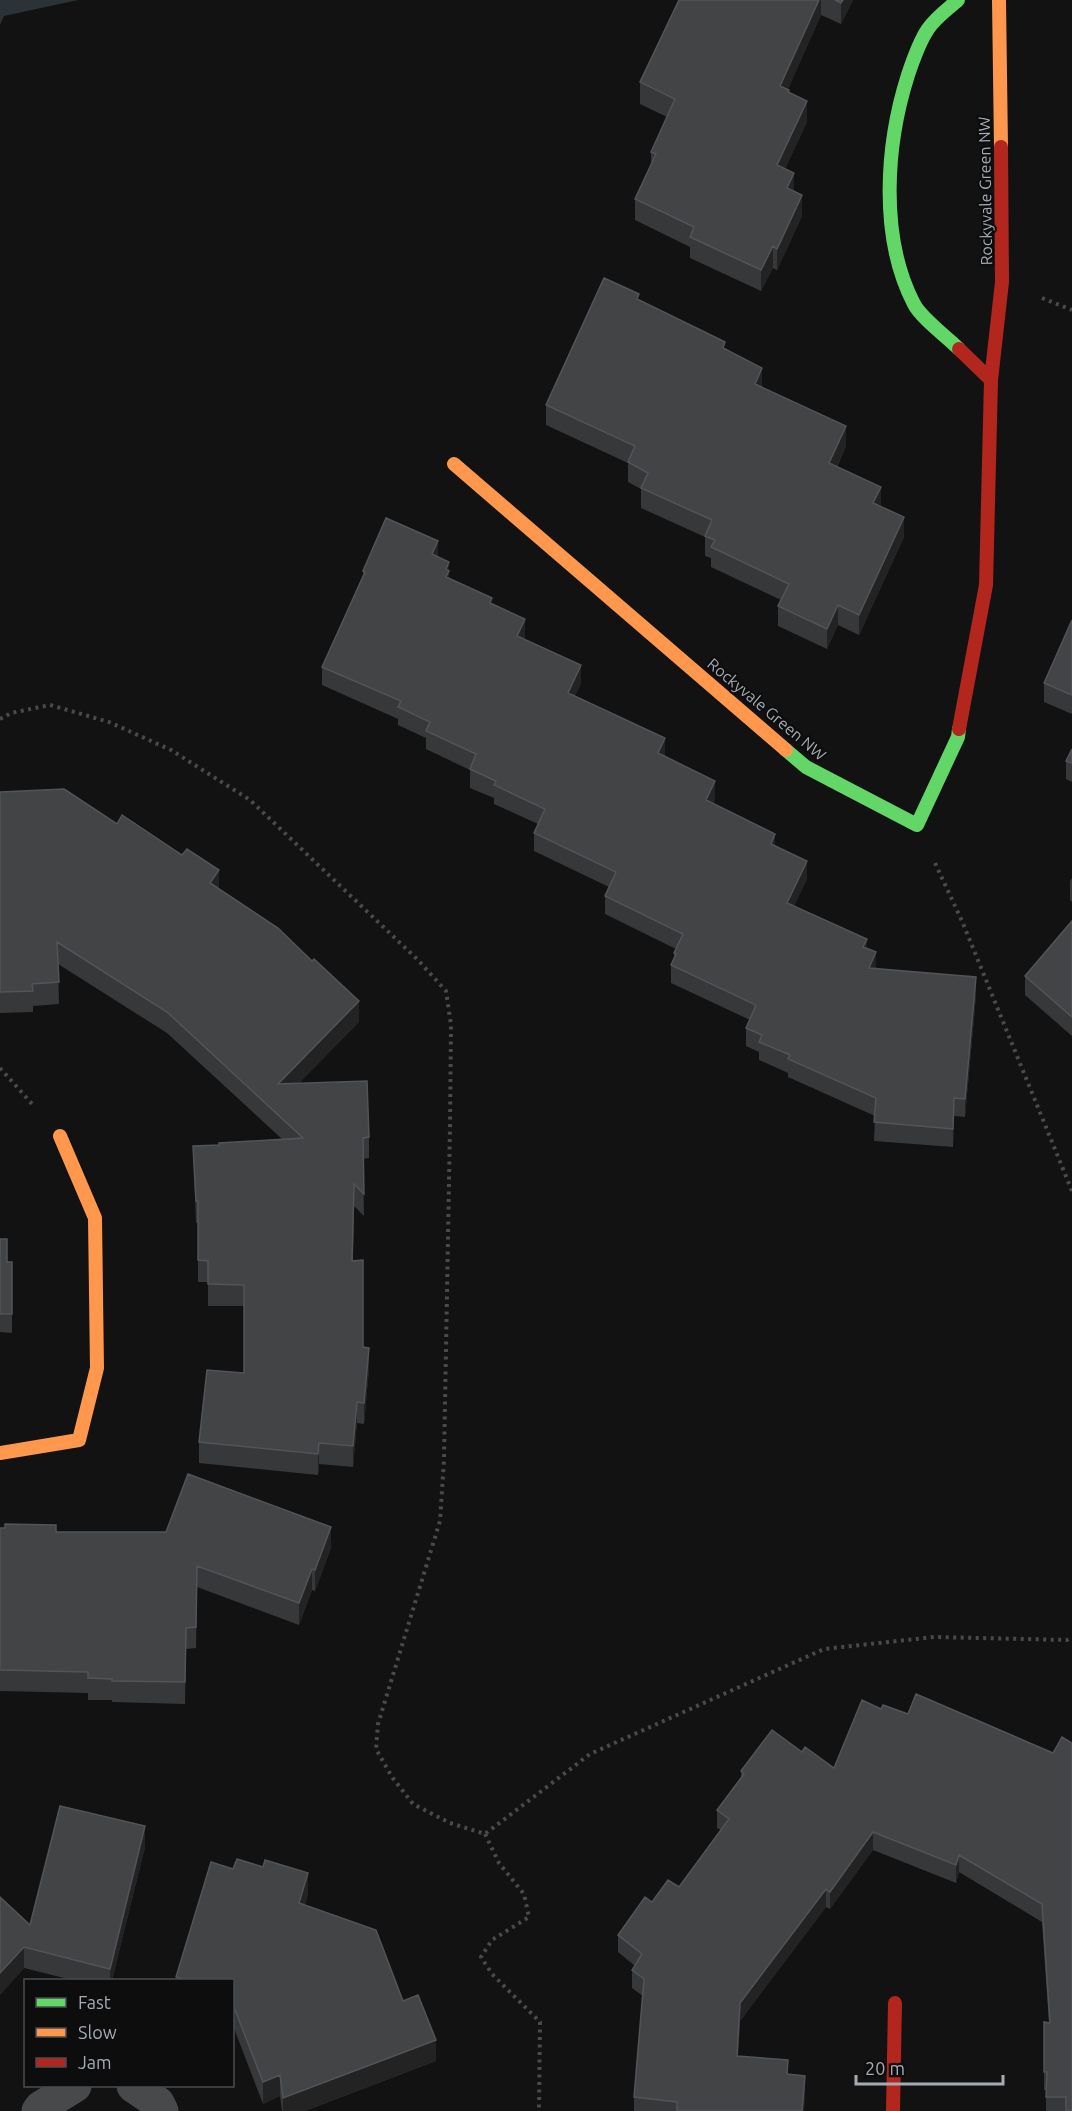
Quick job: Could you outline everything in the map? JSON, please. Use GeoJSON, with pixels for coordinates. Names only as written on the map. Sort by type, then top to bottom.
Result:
{"type":"FeatureCollection","features":[{"type":"Feature","properties":{"kind":"street"},"geometry":{"type":"LineString","coordinates":[[958,0],[927,30],[907,76],[893,133],[889,172],[891,218],[899,262],[913,305],[991,381]]}},
{"type":"Feature","properties":{"kind":"street","name":"Rockyvale Green NW"},"geometry":{"type":"LineString","coordinates":[[454,464],[806,767],[917,825],[958,737],[986,585],[991,381],[1002,282],[999,0]]}},
{"type":"Feature","properties":{"kind":"street"},"geometry":{"type":"LineString","coordinates":[[0,1453],[79,1440],[97,1368],[95,1218],[60,1136]]}},
{"type":"Feature","properties":{"kind":"street"},"geometry":{"type":"LineString","coordinates":[[893,2111],[895,2003]]}},
{"type":"Feature","properties":{"kind":"street"},"geometry":{"type":"LineString","coordinates":[[38,2111],[72,2087]]}},
{"type":"Feature","properties":{"kind":"street"},"geometry":{"type":"LineString","coordinates":[[136,2087],[158,2103],[162,2111]]}},
{"type":"Feature","properties":{"kind":"path"},"geometry":{"type":"LineString","coordinates":[[0,719],[11,713],[50,705],[109,722],[171,750],[250,801],[418,960],[446,991],[451,1024],[450,1127],[444,1460],[440,1521],[378,1724],[376,1749],[392,1777],[413,1804],[450,1823],[486,1834],[499,1863],[524,1894],[529,1917],[492,1940],[481,1957],[492,1974],[540,2022],[539,2111]]}},
{"type":"Feature","properties":{"kind":"path"},"geometry":{"type":"LineString","coordinates":[[917,825],[962,921],[1072,1191]]}},
{"type":"Feature","properties":{"kind":"path"},"geometry":{"type":"LineString","coordinates":[[486,1834],[590,1754],[824,1649],[934,1637],[1067,1640],[1072,1637]]}},
{"type":"Feature","properties":{"kind":"shaded area"},"geometry":{"type":"Polygon","coordinates":[[[0,0],[78,0],[4,16],[0,25],[0,0]]]}},
{"type":"Feature","properties":{"kind":"building"},"geometry":{"type":"Polygon","coordinates":[[[679,0],[819,0],[780,86],[807,101],[777,165],[794,173],[787,188],[802,195],[777,249],[773,246],[761,270],[690,237],[694,227],[635,199],[656,154],[651,152],[675,99],[640,82],[679,0]]]}},
{"type":"Feature","properties":{"kind":"building"},"geometry":{"type":"Polygon","coordinates":[[[604,278],[639,294],[637,299],[725,342],[723,348],[762,368],[755,384],[846,426],[829,463],[881,487],[873,503],[904,517],[859,615],[838,605],[827,629],[778,606],[789,584],[711,547],[715,540],[705,536],[712,520],[641,488],[648,473],[628,462],[635,446],[546,405],[604,278]]]}},
{"type":"Feature","properties":{"kind":"building"},"geometry":{"type":"Polygon","coordinates":[[[386,518],[438,541],[432,554],[449,562],[446,577],[492,598],[490,603],[525,619],[517,636],[581,665],[568,693],[665,738],[658,753],[715,781],[706,800],[775,834],[771,844],[807,861],[787,903],[867,939],[863,947],[876,952],[869,968],[976,977],[965,1099],[954,1098],[953,1129],[874,1122],[876,1098],[788,1059],[790,1055],[759,1042],[762,1035],[746,1028],[756,1005],[671,965],[683,934],[605,896],[616,872],[534,833],[545,809],[494,785],[496,781],[470,769],[476,754],[426,731],[430,722],[398,707],[401,701],[322,667],[365,572],[363,571],[386,518]]]}},
{"type":"Feature","properties":{"kind":"building"},"geometry":{"type":"Polygon","coordinates":[[[1072,620],[1072,695],[1044,683],[1072,620]]]}},
{"type":"Feature","properties":{"kind":"building"},"geometry":{"type":"Polygon","coordinates":[[[1072,749],[1072,763],[1066,761],[1072,749]]]}},
{"type":"Feature","properties":{"kind":"building"},"geometry":{"type":"Polygon","coordinates":[[[64,789],[117,824],[122,815],[182,855],[187,849],[219,870],[210,883],[278,928],[359,1001],[278,1084],[367,1081],[369,1137],[363,1138],[364,1194],[354,1184],[352,1261],[363,1260],[363,1347],[369,1348],[364,1403],[357,1402],[353,1446],[319,1443],[318,1454],[199,1442],[207,1370],[244,1373],[244,1285],[208,1284],[208,1261],[198,1260],[198,1201],[196,1201],[193,1146],[303,1138],[167,1012],[57,942],[59,982],[32,984],[33,991],[0,992],[0,792],[64,789]]]}},
{"type":"Feature","properties":{"kind":"building"},"geometry":{"type":"Polygon","coordinates":[[[1072,921],[1072,1017],[1025,976],[1072,921]]]}},
{"type":"Feature","properties":{"kind":"building"},"geometry":{"type":"Polygon","coordinates":[[[0,1239],[7,1239],[7,1262],[12,1262],[12,1314],[0,1314],[0,1239]]]}},
{"type":"Feature","properties":{"kind":"building"},"geometry":{"type":"Polygon","coordinates":[[[188,1474],[331,1527],[315,1570],[312,1569],[299,1603],[197,1566],[196,1627],[186,1628],[185,1682],[112,1681],[112,1679],[88,1678],[88,1672],[0,1670],[0,1528],[5,1528],[5,1524],[56,1525],[56,1532],[166,1532],[188,1474]]]}},
{"type":"Feature","properties":{"kind":"building"},"geometry":{"type":"Polygon","coordinates":[[[916,1694],[1053,1753],[1062,1737],[1072,1743],[1072,2111],[1066,2111],[1066,2097],[1046,2097],[1044,2022],[1050,2023],[1042,1904],[959,1855],[956,1865],[873,1832],[830,1892],[826,1889],[740,2003],[737,2056],[788,2060],[787,2074],[805,2076],[802,2111],[677,2111],[677,2102],[634,2097],[644,1979],[632,1970],[642,1954],[618,1935],[645,1897],[652,1902],[668,1880],[679,1887],[729,1819],[717,1810],[744,1774],[741,1771],[772,1730],[802,1752],[805,1747],[834,1768],[862,1700],[881,1709],[883,1705],[908,1714],[916,1694]]]}},
{"type":"Feature","properties":{"kind":"building"},"geometry":{"type":"Polygon","coordinates":[[[60,1806],[145,1826],[110,1969],[24,1947],[0,1973],[0,1897],[30,1925],[60,1806]]]}},
{"type":"Feature","properties":{"kind":"building"},"geometry":{"type":"Polygon","coordinates":[[[237,1859],[263,1867],[265,1860],[308,1873],[299,1903],[376,1930],[403,2001],[418,1995],[436,2040],[283,2098],[280,2075],[263,2082],[234,2007],[234,1979],[176,1977],[211,1862],[233,1869],[237,1859]]]}},
{"type":"Feature","properties":{"kind":"traffic: fast"},"geometry":{"type":"LineString","coordinates":[[958,0],[928,29],[912,63],[895,130],[890,190],[895,250],[914,304],[928,321],[959,349]]}},
{"type":"Feature","properties":{"kind":"traffic: fast"},"geometry":{"type":"LineString","coordinates":[[786,750],[806,767],[917,825],[958,737],[959,729]]}},
{"type":"Feature","properties":{"kind":"traffic: slow"},"geometry":{"type":"LineString","coordinates":[[999,0],[1001,147]]}},
{"type":"Feature","properties":{"kind":"traffic: slow"},"geometry":{"type":"LineString","coordinates":[[454,464],[786,750]]}},
{"type":"Feature","properties":{"kind":"traffic: slow"},"geometry":{"type":"LineString","coordinates":[[0,1453],[79,1440],[97,1368],[95,1218],[60,1136]]}},
{"type":"Feature","properties":{"kind":"traffic: jam"},"geometry":{"type":"LineString","coordinates":[[959,349],[991,380],[1002,282],[1001,147]]}},
{"type":"Feature","properties":{"kind":"traffic: jam"},"geometry":{"type":"LineString","coordinates":[[959,729],[986,585],[991,380]]}},
{"type":"Feature","properties":{"kind":"traffic: jam"},"geometry":{"type":"LineString","coordinates":[[893,2111],[895,2003]]}}]}
